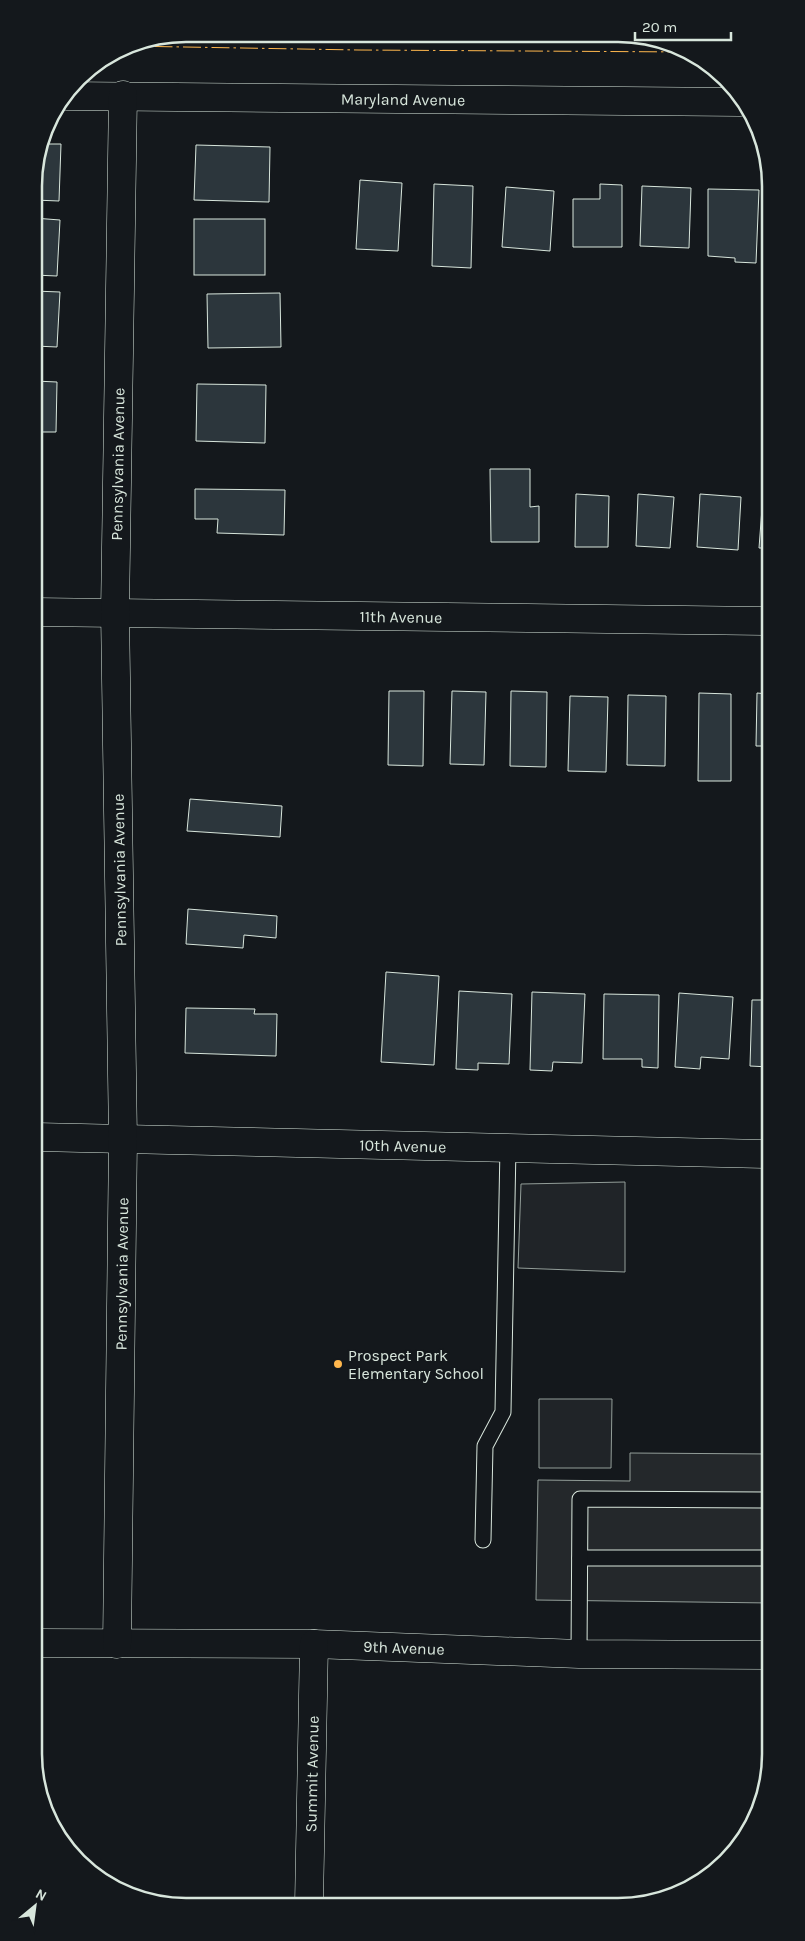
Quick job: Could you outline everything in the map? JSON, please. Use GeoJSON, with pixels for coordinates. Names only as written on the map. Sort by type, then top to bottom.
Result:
{"type":"FeatureCollection","features":[{"type":"Feature","properties":{"kind":"street","name":"Pennsylvania Avenue"},"geometry":{"type":"LineString","coordinates":[[117,1644],[123,1138],[115,612],[123,95]]}},
{"type":"Feature","properties":{"kind":"street","name":"Maryland Avenue"},"geometry":{"type":"LineString","coordinates":[[75,96],[735,102]]}},
{"type":"Feature","properties":{"kind":"street","name":"11th Avenue"},"geometry":{"type":"LineString","coordinates":[[43,612],[762,621]]}},
{"type":"Feature","properties":{"kind":"street","name":"10th Avenue"},"geometry":{"type":"LineString","coordinates":[[42,1137],[762,1154]]}},
{"type":"Feature","properties":{"kind":"street","name":"9th Avenue"},"geometry":{"type":"LineString","coordinates":[[42,1644],[314,1644],[579,1654],[762,1655]]}},
{"type":"Feature","properties":{"kind":"street","name":"Summit Avenue"},"geometry":{"type":"LineString","coordinates":[[309,1898],[314,1644]]}},
{"type":"Feature","properties":{"kind":"lane"},"geometry":{"type":"LineString","coordinates":[[484,1540],[485,1446],[502,1412],[508,1147]]}},
{"type":"Feature","properties":{"kind":"lane"},"geometry":{"type":"LineString","coordinates":[[579,1654],[580,1499],[762,1500]]}},
{"type":"Feature","properties":{"kind":"lane"},"geometry":{"type":"LineString","coordinates":[[580,1558],[762,1558]]}},
{"type":"Feature","properties":{"kind":"shaded area"},"geometry":{"type":"Polygon","coordinates":[[[625,1182],[625,1272],[518,1268],[521,1184],[625,1182]]]}},
{"type":"Feature","properties":{"kind":"shaded area"},"geometry":{"type":"Polygon","coordinates":[[[539,1399],[612,1399],[611,1468],[539,1468],[539,1399]]]}},
{"type":"Feature","properties":{"kind":"shaded area"},"geometry":{"type":"Polygon","coordinates":[[[630,1453],[762,1454],[762,1603],[536,1600],[538,1480],[630,1481],[630,1453]]]}},
{"type":"Feature","properties":{"kind":"building"},"geometry":{"type":"Polygon","coordinates":[[[49,144],[61,144],[59,201],[43,200],[43,177],[49,144]]]}},
{"type":"Feature","properties":{"kind":"building"},"geometry":{"type":"Polygon","coordinates":[[[196,145],[270,147],[269,202],[194,200],[196,145]]]}},
{"type":"Feature","properties":{"kind":"building"},"geometry":{"type":"Polygon","coordinates":[[[360,180],[402,183],[398,251],[356,249],[360,180]]]}},
{"type":"Feature","properties":{"kind":"building"},"geometry":{"type":"Polygon","coordinates":[[[434,184],[473,186],[471,268],[432,266],[434,184]]]}},
{"type":"Feature","properties":{"kind":"building"},"geometry":{"type":"Polygon","coordinates":[[[600,184],[622,185],[622,247],[573,247],[573,199],[600,199],[600,184]]]}},
{"type":"Feature","properties":{"kind":"building"},"geometry":{"type":"Polygon","coordinates":[[[642,186],[691,188],[689,248],[640,246],[642,186]]]}},
{"type":"Feature","properties":{"kind":"building"},"geometry":{"type":"Polygon","coordinates":[[[506,187],[554,191],[550,251],[502,247],[506,187]]]}},
{"type":"Feature","properties":{"kind":"building"},"geometry":{"type":"Polygon","coordinates":[[[708,189],[759,190],[756,263],[735,262],[735,258],[708,256],[708,189]]]}},
{"type":"Feature","properties":{"kind":"building"},"geometry":{"type":"Polygon","coordinates":[[[43,219],[60,220],[57,276],[43,275],[43,219]]]}},
{"type":"Feature","properties":{"kind":"building"},"geometry":{"type":"Polygon","coordinates":[[[194,219],[265,219],[265,275],[194,275],[194,219]]]}},
{"type":"Feature","properties":{"kind":"building"},"geometry":{"type":"Polygon","coordinates":[[[43,291],[60,292],[57,347],[43,346],[43,291]]]}},
{"type":"Feature","properties":{"kind":"building"},"geometry":{"type":"Polygon","coordinates":[[[280,293],[281,347],[208,348],[207,294],[280,293]]]}},
{"type":"Feature","properties":{"kind":"building"},"geometry":{"type":"Polygon","coordinates":[[[43,381],[57,382],[56,432],[43,432],[43,381]]]}},
{"type":"Feature","properties":{"kind":"building"},"geometry":{"type":"Polygon","coordinates":[[[197,384],[266,385],[265,443],[196,441],[197,384]]]}},
{"type":"Feature","properties":{"kind":"building"},"geometry":{"type":"Polygon","coordinates":[[[490,469],[530,469],[530,507],[539,506],[539,542],[491,542],[490,469]]]}},
{"type":"Feature","properties":{"kind":"building"},"geometry":{"type":"Polygon","coordinates":[[[195,489],[285,490],[284,535],[217,533],[218,519],[195,519],[195,489]]]}},
{"type":"Feature","properties":{"kind":"building"},"geometry":{"type":"Polygon","coordinates":[[[576,494],[609,496],[608,547],[575,547],[576,494]]]}},
{"type":"Feature","properties":{"kind":"building"},"geometry":{"type":"Polygon","coordinates":[[[638,494],[674,497],[670,548],[636,546],[638,494]]]}},
{"type":"Feature","properties":{"kind":"building"},"geometry":{"type":"Polygon","coordinates":[[[700,494],[741,497],[738,550],[697,547],[700,494]]]}},
{"type":"Feature","properties":{"kind":"building"},"geometry":{"type":"Polygon","coordinates":[[[762,508],[762,548],[759,548],[762,508]]]}},
{"type":"Feature","properties":{"kind":"building"},"geometry":{"type":"Polygon","coordinates":[[[389,691],[424,691],[423,766],[388,765],[389,691]]]}},
{"type":"Feature","properties":{"kind":"building"},"geometry":{"type":"Polygon","coordinates":[[[452,691],[486,692],[484,765],[450,764],[452,691]]]}},
{"type":"Feature","properties":{"kind":"building"},"geometry":{"type":"Polygon","coordinates":[[[511,691],[547,692],[546,767],[510,766],[511,691]]]}},
{"type":"Feature","properties":{"kind":"building"},"geometry":{"type":"Polygon","coordinates":[[[699,693],[731,694],[731,781],[698,781],[699,693]]]}},
{"type":"Feature","properties":{"kind":"building"},"geometry":{"type":"Polygon","coordinates":[[[757,693],[762,693],[762,746],[756,746],[757,693]]]}},
{"type":"Feature","properties":{"kind":"building"},"geometry":{"type":"Polygon","coordinates":[[[628,695],[666,696],[665,766],[627,765],[628,695]]]}},
{"type":"Feature","properties":{"kind":"building"},"geometry":{"type":"Polygon","coordinates":[[[570,696],[608,697],[606,772],[568,771],[570,696]]]}},
{"type":"Feature","properties":{"kind":"building"},"geometry":{"type":"Polygon","coordinates":[[[190,799],[282,806],[280,837],[187,831],[190,799]]]}},
{"type":"Feature","properties":{"kind":"building"},"geometry":{"type":"Polygon","coordinates":[[[188,909],[277,916],[276,938],[244,935],[243,948],[186,944],[188,909]]]}},
{"type":"Feature","properties":{"kind":"building"},"geometry":{"type":"Polygon","coordinates":[[[386,972],[439,976],[434,1065],[381,1062],[386,972]]]}},
{"type":"Feature","properties":{"kind":"building"},"geometry":{"type":"Polygon","coordinates":[[[459,991],[512,994],[509,1064],[478,1063],[478,1070],[456,1069],[459,991]]]}},
{"type":"Feature","properties":{"kind":"building"},"geometry":{"type":"Polygon","coordinates":[[[532,992],[585,994],[582,1063],[553,1062],[552,1071],[530,1070],[532,992]]]}},
{"type":"Feature","properties":{"kind":"building"},"geometry":{"type":"Polygon","coordinates":[[[679,993],[733,997],[729,1059],[701,1057],[700,1069],[675,1067],[679,993]]]}},
{"type":"Feature","properties":{"kind":"building"},"geometry":{"type":"Polygon","coordinates":[[[604,994],[659,995],[658,1068],[642,1067],[642,1059],[603,1059],[604,994]]]}},
{"type":"Feature","properties":{"kind":"building"},"geometry":{"type":"Polygon","coordinates":[[[752,1000],[762,1000],[762,1067],[750,1066],[752,1000]]]}},
{"type":"Feature","properties":{"kind":"building"},"geometry":{"type":"Polygon","coordinates":[[[186,1008],[255,1009],[254,1014],[277,1014],[276,1056],[185,1053],[186,1008]]]}},
{"type":"Feature","properties":{"kind":"power"},"geometry":{"type":"LineString","coordinates":[[152,46],[670,52]]}},
{"type":"Feature","properties":{"kind":"place","name":"Prospect Park Elementary School"},"geometry":{"type":"Point","coordinates":[338,1364]}}]}
